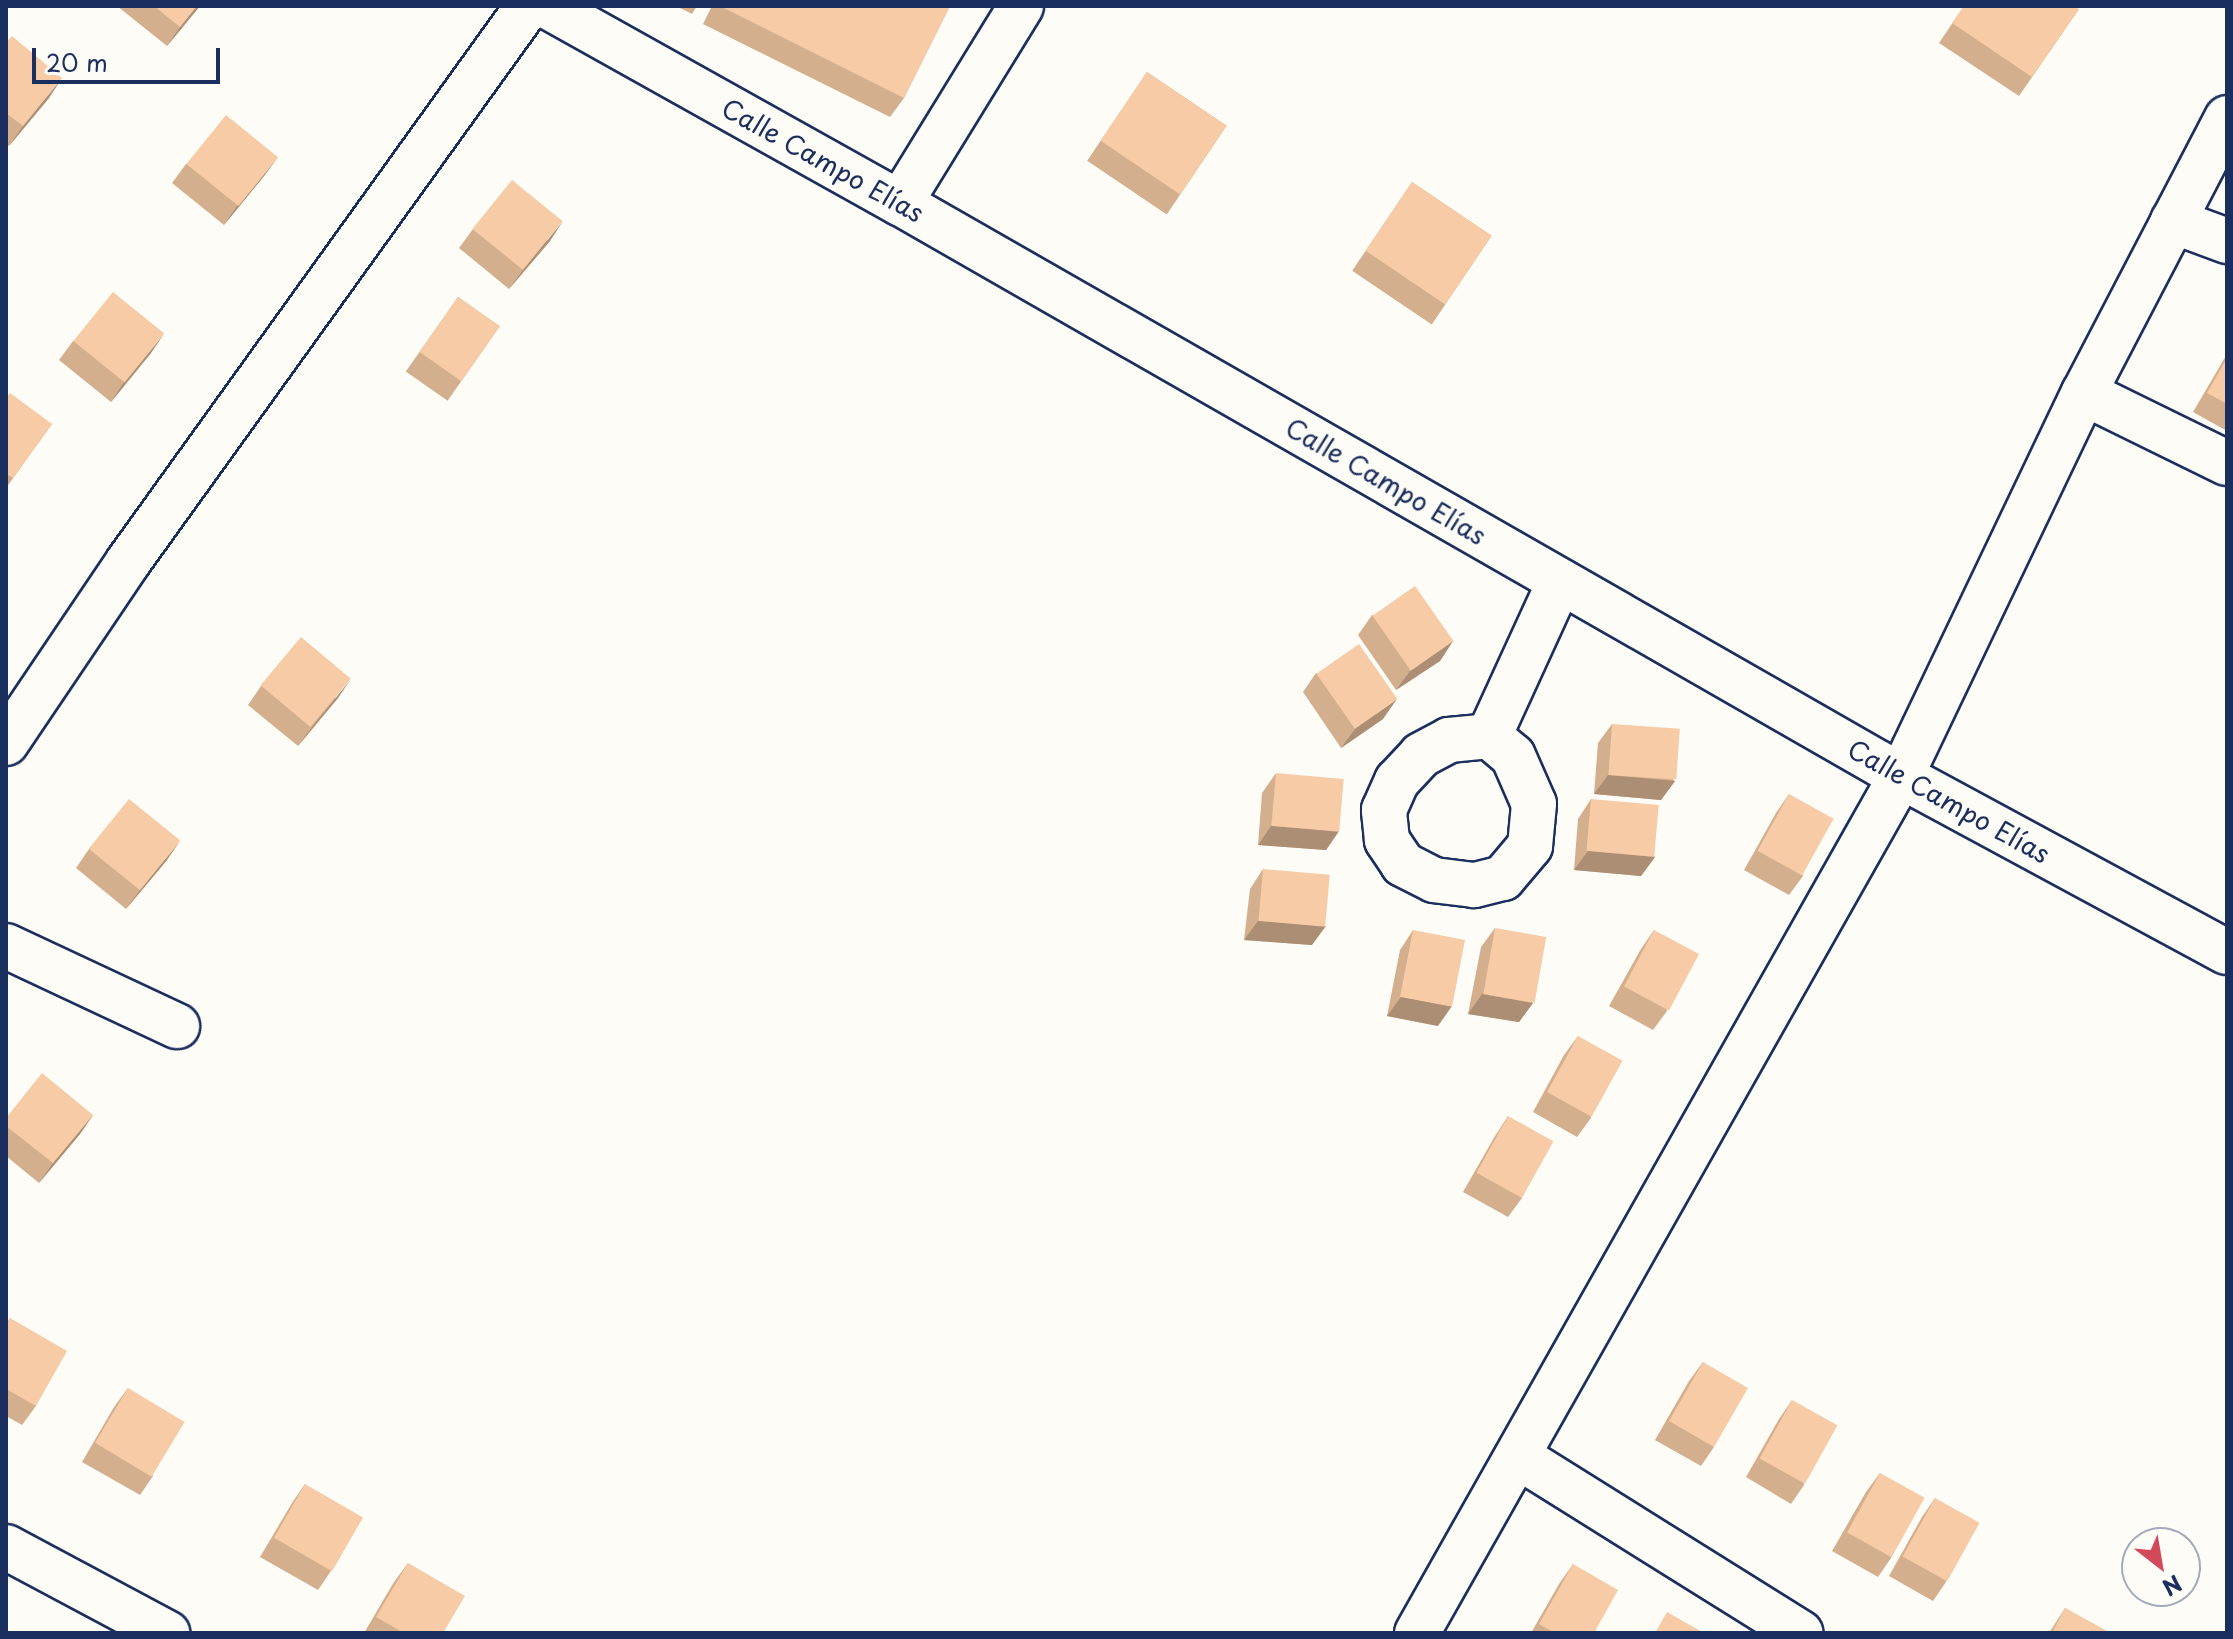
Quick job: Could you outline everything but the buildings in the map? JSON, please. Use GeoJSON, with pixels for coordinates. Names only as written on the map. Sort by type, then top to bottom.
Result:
{"type":"FeatureCollection","features":[{"type":"Feature","properties":{"kind":"street"},"geometry":{"type":"LineString","coordinates":[[6,743],[128,562],[528,6]]}},
{"type":"Feature","properties":{"kind":"street","name":"Calle Campo Elías"},"geometry":{"type":"LineString","coordinates":[[547,6],[900,203],[1901,776],[2227,952]]}},
{"type":"Feature","properties":{"kind":"street"},"geometry":{"type":"LineString","coordinates":[[900,203],[1021,6]]}},
{"type":"Feature","properties":{"kind":"street"},"geometry":{"type":"LineString","coordinates":[[1417,1633],[1901,776],[2084,393],[2227,119]]}},
{"type":"Feature","properties":{"kind":"street"},"geometry":{"type":"LineString","coordinates":[[2173,221],[2227,241]]}},
{"type":"Feature","properties":{"kind":"street"},"geometry":{"type":"LineString","coordinates":[[2084,393],[2227,463]]}},
{"type":"Feature","properties":{"kind":"street"},"geometry":{"type":"LineString","coordinates":[[1489,736],[1529,656],[1560,581]]}},
{"type":"Feature","properties":{"kind":"street"},"geometry":{"type":"LineString","coordinates":[[6,946],[177,1026]]}},
{"type":"Feature","properties":{"kind":"street"},"geometry":{"type":"LineString","coordinates":[[1519,1457],[1801,1633]]}},
{"type":"Feature","properties":{"kind":"street"},"geometry":{"type":"LineString","coordinates":[[6,1547],[167,1633]]}}]}
